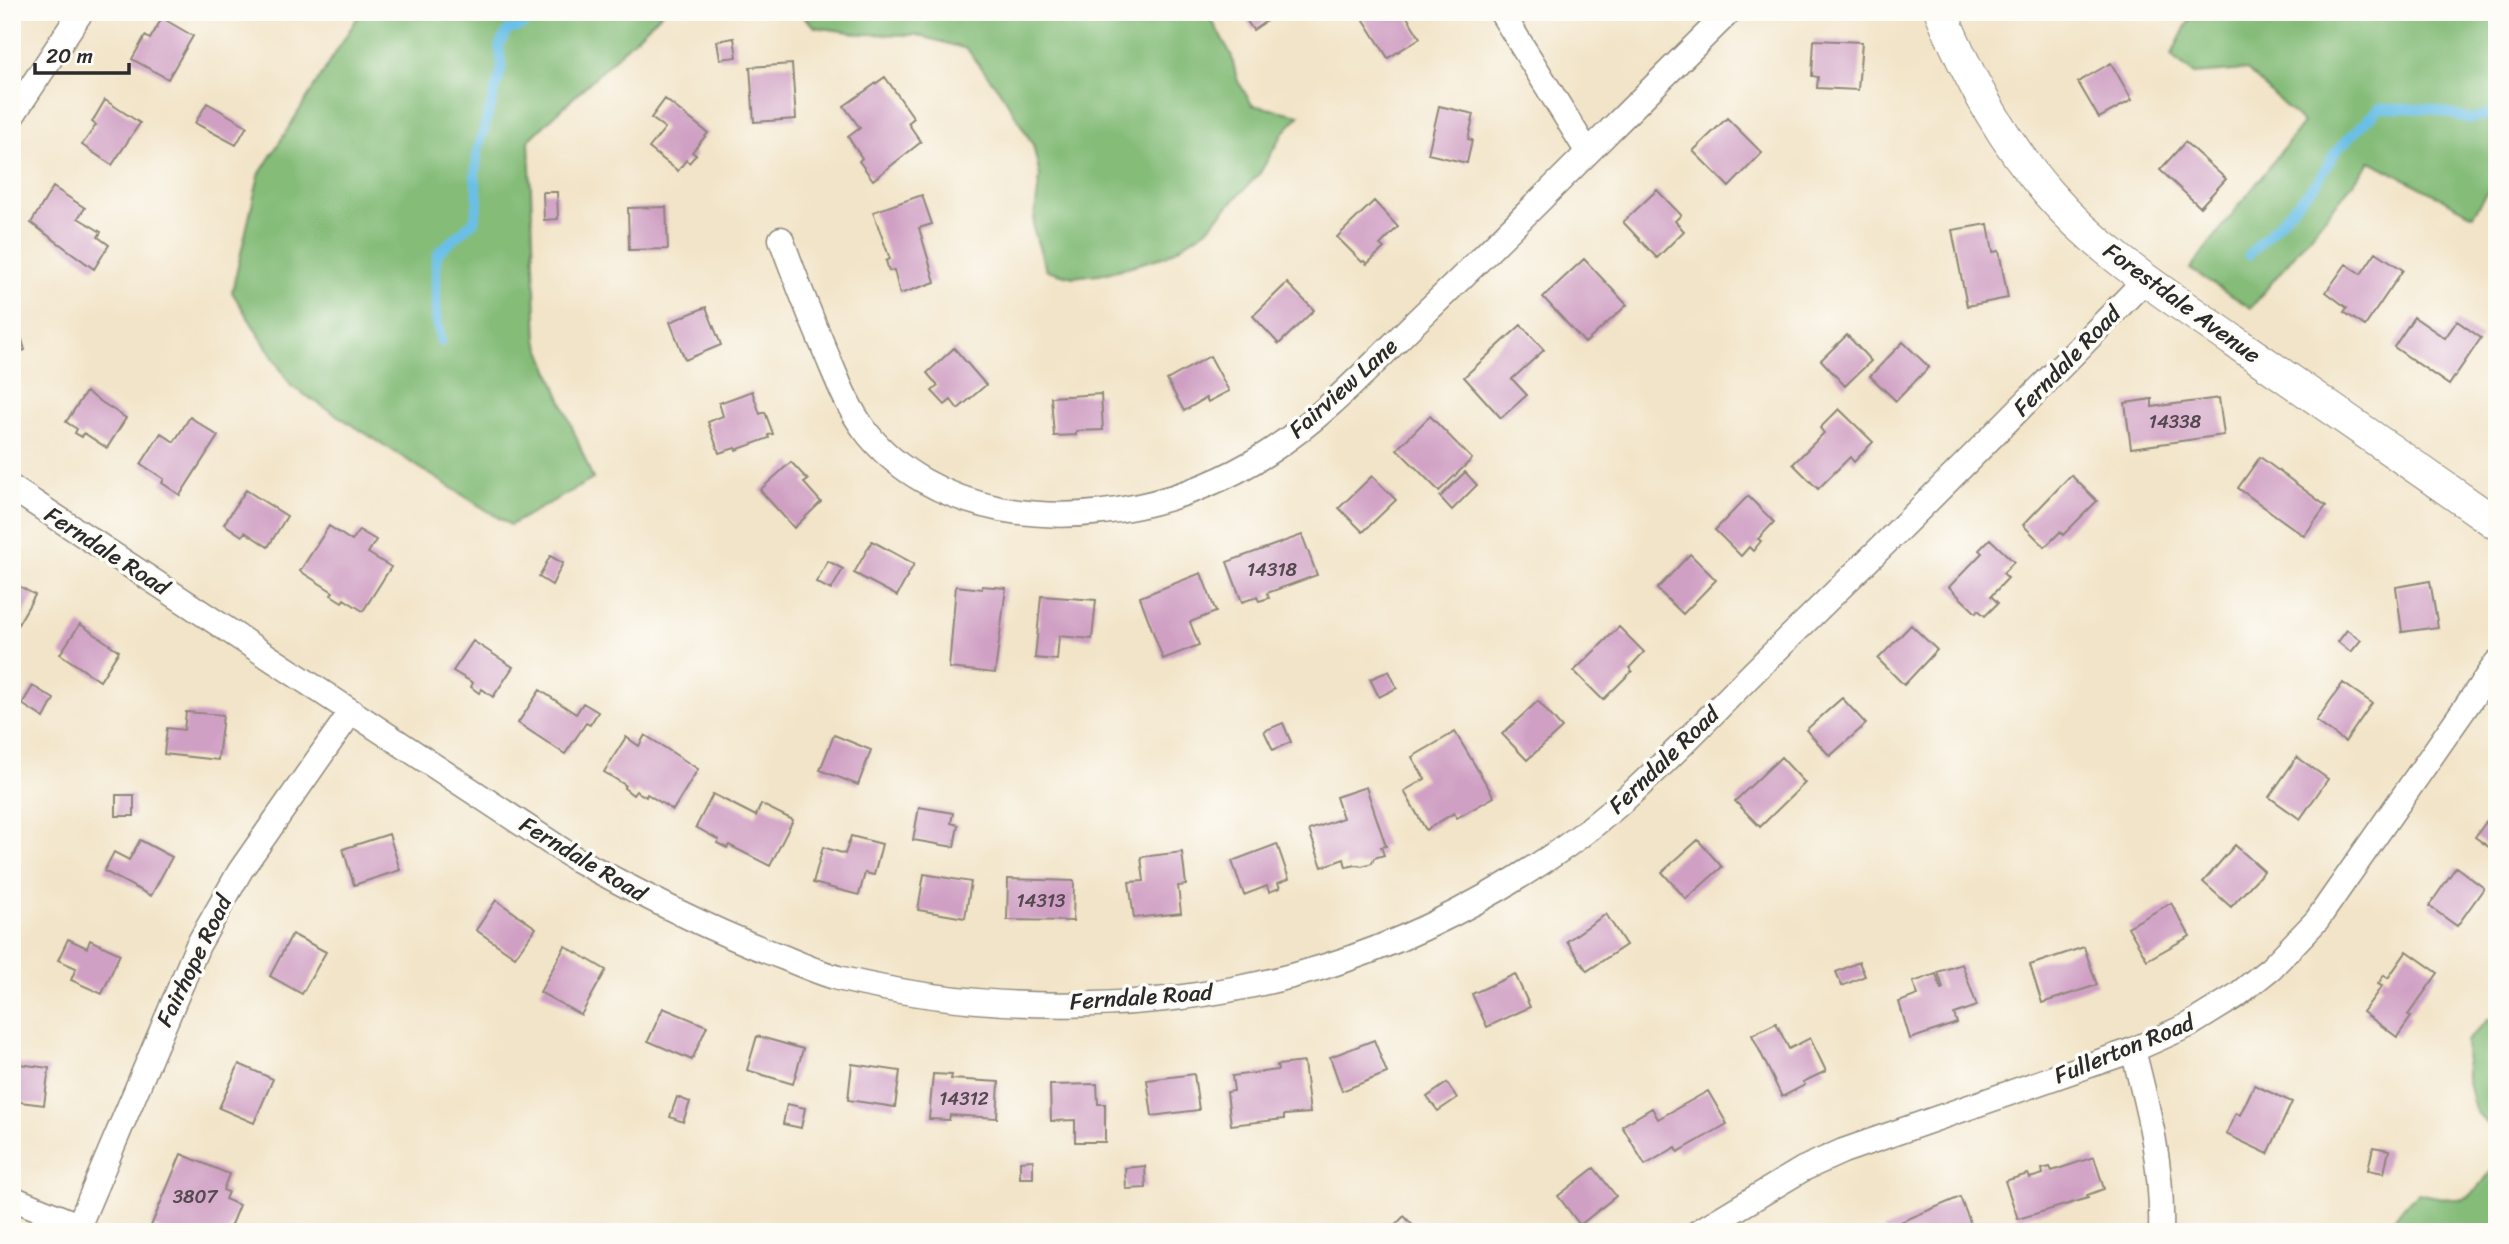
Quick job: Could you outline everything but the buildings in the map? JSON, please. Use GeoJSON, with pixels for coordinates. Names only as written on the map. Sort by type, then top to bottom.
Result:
{"type":"FeatureCollection","features":[{"type":"Feature","properties":{"kind":"street"},"geometry":{"type":"LineString","coordinates":[[12,117],[81,12]]}},
{"type":"Feature","properties":{"kind":"street"},"geometry":{"type":"LineString","coordinates":[[1500,12],[1587,151]]}},
{"type":"Feature","properties":{"kind":"street","name":"Fairview Lane"},"geometry":{"type":"LineString","coordinates":[[780,239],[840,388],[864,430],[888,455],[915,477],[940,490],[983,506],[1029,514],[1066,516],[1159,501],[1213,482],[1264,455],[1311,423],[1480,260],[1729,12]]}},
{"type":"Feature","properties":{"kind":"street","name":"Forestdale Avenue"},"geometry":{"type":"LineString","coordinates":[[1941,12],[1958,54],[1988,112],[2026,166],[2083,230],[2146,279],[2497,524]]}},
{"type":"Feature","properties":{"kind":"street","name":"Ferndale Road"},"geometry":{"type":"LineString","coordinates":[[12,488],[574,858],[663,907],[726,935],[834,977],[918,993],[1004,1002],[1101,1003],[1174,998],[1242,988],[1333,964],[1395,941],[1468,907],[1550,858],[1613,810],[1946,485],[2146,279]]}},
{"type":"Feature","properties":{"kind":"street","name":"Fullerton Road"},"geometry":{"type":"LineString","coordinates":[[1698,1232],[1779,1183],[1843,1151],[2133,1050],[2189,1025],[2236,996],[2271,968],[2317,920],[2497,662]]}},
{"type":"Feature","properties":{"kind":"street","name":"Fairhope Road"},"geometry":{"type":"LineString","coordinates":[[77,1228],[198,945],[240,871],[351,712]]}},
{"type":"Feature","properties":{"kind":"street"},"geometry":{"type":"LineString","coordinates":[[2133,1050],[2153,1124],[2158,1157],[2161,1232]]}},
{"type":"Feature","properties":{"kind":"street"},"geometry":{"type":"LineString","coordinates":[[12,1198],[77,1228]]}},
{"type":"Feature","properties":{"kind":"green space"},"geometry":{"type":"Polygon","coordinates":[[[361,12],[663,12],[529,140],[537,340],[593,479],[510,525],[291,386],[232,292],[259,175],[361,12]]]}},
{"type":"Feature","properties":{"kind":"green space"},"geometry":{"type":"Polygon","coordinates":[[[798,12],[1207,12],[1231,54],[1237,79],[1252,105],[1300,115],[1283,133],[1260,173],[1206,230],[1166,256],[1107,273],[1073,277],[1046,270],[1033,228],[1040,176],[1033,145],[1005,98],[967,49],[917,35],[862,34],[815,27],[798,12]]]}},
{"type":"Feature","properties":{"kind":"green space"},"geometry":{"type":"Polygon","coordinates":[[[2193,12],[2497,12],[2497,177],[2473,215],[2371,161],[2251,308],[2190,269],[2303,123],[2247,70],[2194,74],[2171,56],[2193,12]]]}},
{"type":"Feature","properties":{"kind":"green space"},"geometry":{"type":"Polygon","coordinates":[[[2497,1018],[2497,1157],[2496,1134],[2475,1110],[2467,1079],[2466,1041],[2489,1019],[2497,1018]]]}},
{"type":"Feature","properties":{"kind":"green space"},"geometry":{"type":"Polygon","coordinates":[[[2497,1163],[2497,1232],[2384,1232],[2418,1193],[2465,1198],[2479,1187],[2497,1163]]]}},
{"type":"Feature","properties":{"kind":"waterway"},"geometry":{"type":"LineString","coordinates":[[441,342],[436,318],[438,253],[474,221],[478,203],[475,174],[478,150],[502,67],[499,46],[508,30],[528,22],[535,12]]}},
{"type":"Feature","properties":{"kind":"waterway"},"geometry":{"type":"LineString","coordinates":[[2249,255],[2318,181],[2336,151],[2379,108],[2431,109],[2471,119],[2497,112]]}}]}
